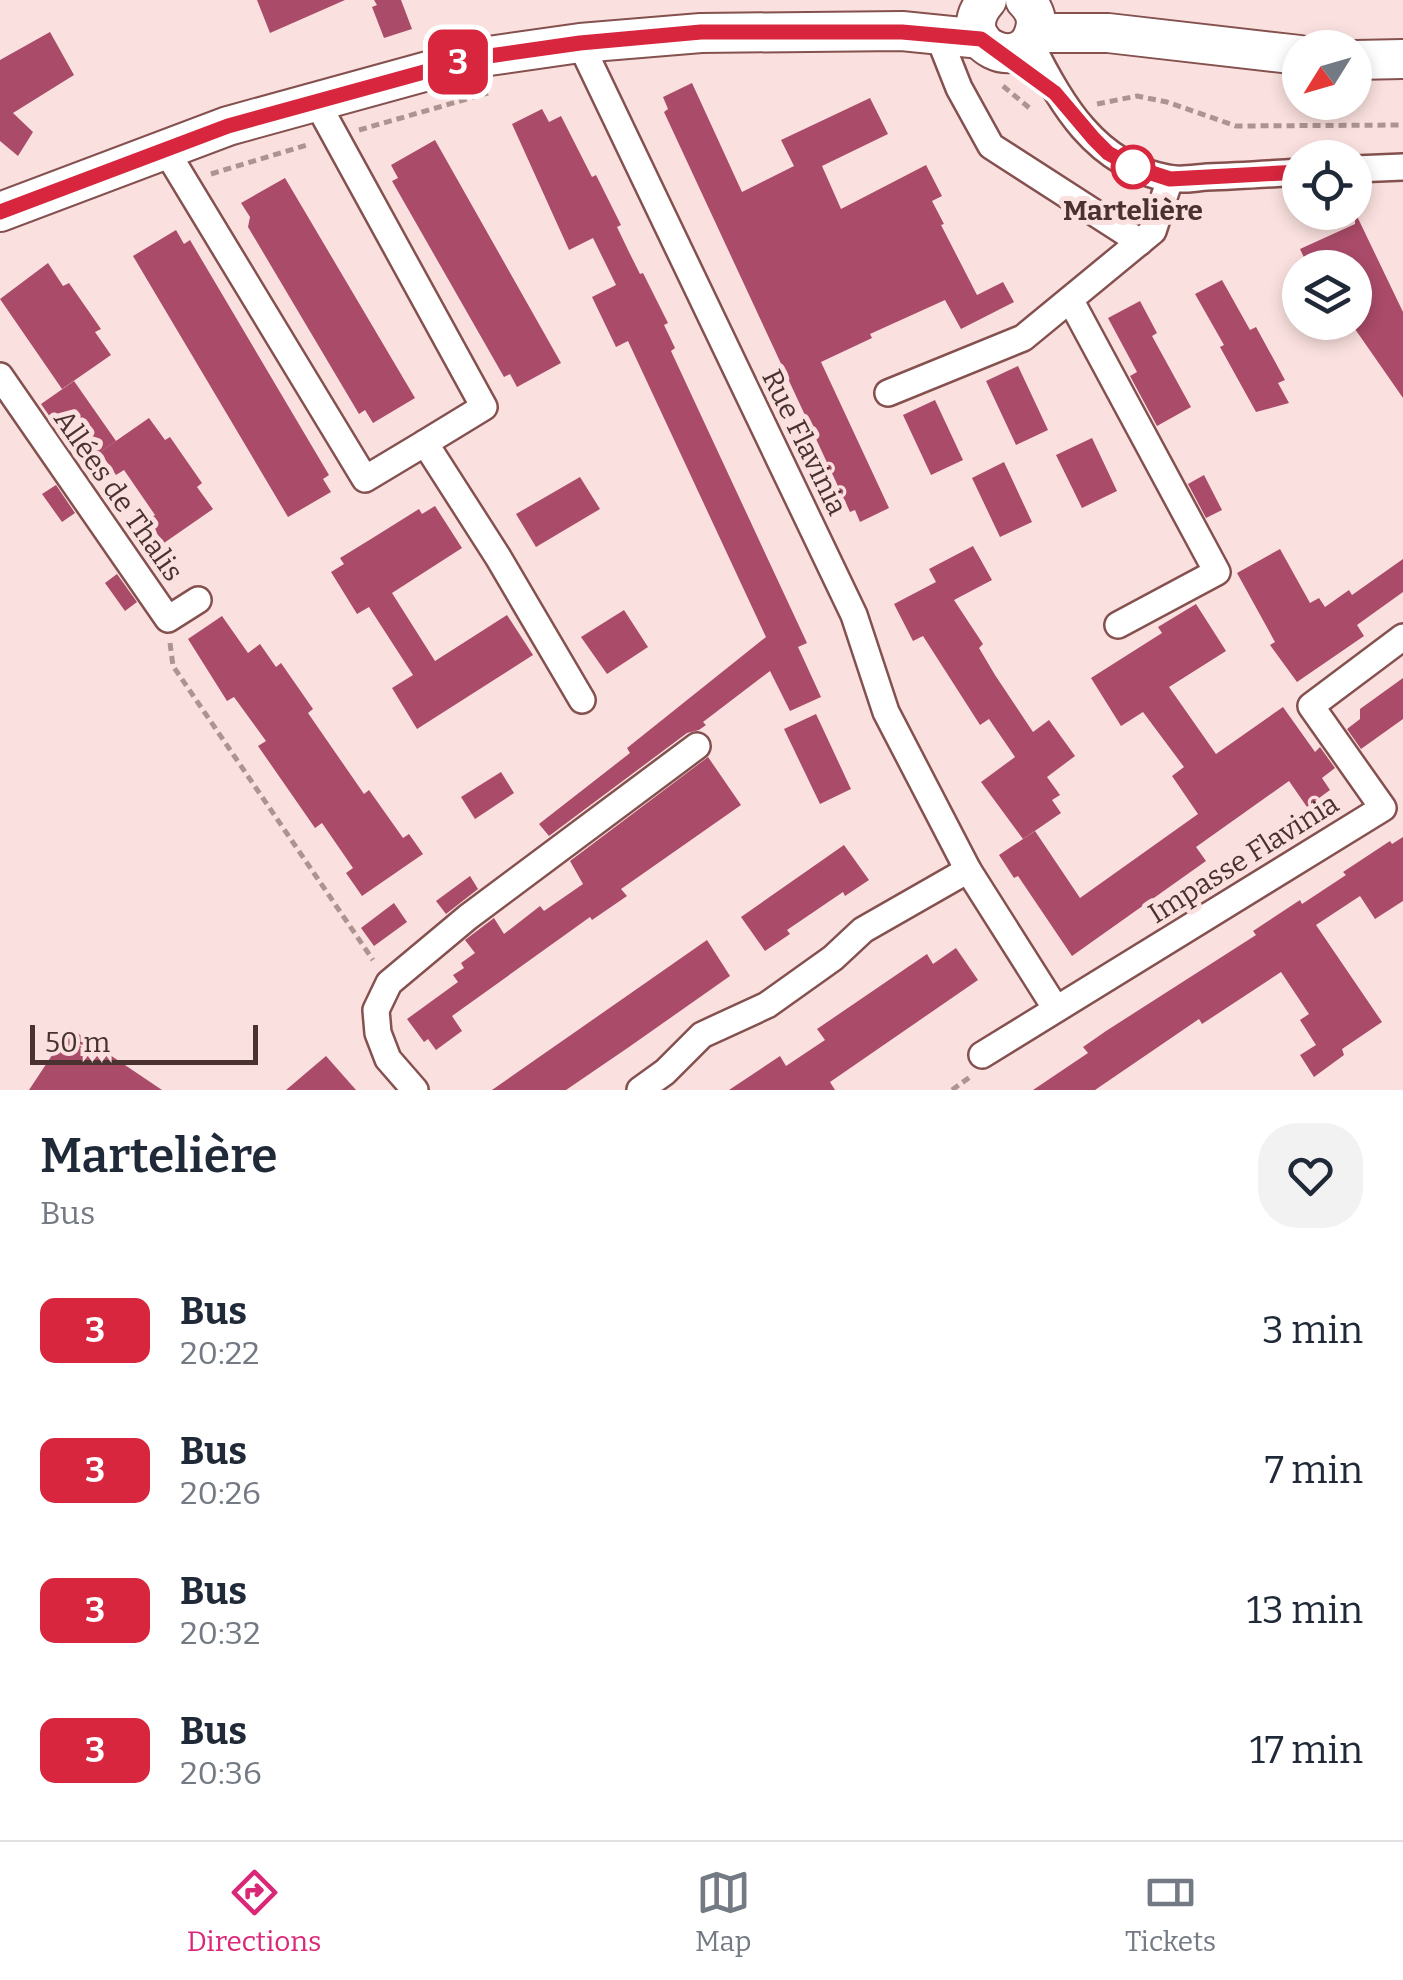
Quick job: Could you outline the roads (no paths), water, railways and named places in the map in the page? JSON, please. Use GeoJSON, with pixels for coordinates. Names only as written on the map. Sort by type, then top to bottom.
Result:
{"type":"FeatureCollection","features":[{"type":"Feature","properties":{"kind":"street"},"geometry":{"type":"LineString","coordinates":[[1002,20],[1079,125],[1108,153],[1133,167],[1170,179],[1282,173]]}},
{"type":"Feature","properties":{"kind":"street"},"geometry":{"type":"LineString","coordinates":[[0,212],[228,126],[475,58],[580,43],[701,32],[928,34],[1002,20],[1282,53]]}},
{"type":"Feature","properties":{"kind":"street"},"geometry":{"type":"LineString","coordinates":[[928,34],[991,146],[1140,242]]}},
{"type":"Feature","properties":{"kind":"street","name":"Rue Flavinia"},"geometry":{"type":"LineString","coordinates":[[580,43],[854,615],[886,712],[968,870],[1056,1009]]}},
{"type":"Feature","properties":{"kind":"street"},"geometry":{"type":"LineString","coordinates":[[1372,60],[1403,59]]}},
{"type":"Feature","properties":{"kind":"street"},"geometry":{"type":"LineString","coordinates":[[165,149],[365,479],[484,408],[316,101]]}},
{"type":"Feature","properties":{"kind":"street"},"geometry":{"type":"LineString","coordinates":[[1372,168],[1403,167]]}},
{"type":"Feature","properties":{"kind":"street"},"geometry":{"type":"LineString","coordinates":[[888,393],[1023,338],[1153,231],[1170,179]]}},
{"type":"Feature","properties":{"kind":"street"},"geometry":{"type":"LineString","coordinates":[[1071,301],[1217,572],[1118,626]]}},
{"type":"Feature","properties":{"kind":"street","name":"Allées de Thalis"},"geometry":{"type":"LineString","coordinates":[[0,376],[168,619],[198,600]]}},
{"type":"Feature","properties":{"kind":"street"},"geometry":{"type":"LineString","coordinates":[[425,443],[498,556],[582,700]]}},
{"type":"Feature","properties":{"kind":"street","name":"Impasse Flavinia"},"geometry":{"type":"LineString","coordinates":[[982,1055],[1382,808],[1311,706],[1403,637]]}},
{"type":"Feature","properties":{"kind":"street"},"geometry":{"type":"LineString","coordinates":[[415,1090],[388,1058],[378,1033],[376,1010],[389,983],[468,917],[697,746]]}},
{"type":"Feature","properties":{"kind":"street"},"geometry":{"type":"LineString","coordinates":[[640,1090],[666,1072],[702,1035],[767,1005],[863,930],[968,870]]}},
{"type":"Feature","properties":{"kind":"place","name":"Martelière"},"geometry":{"type":"Point","coordinates":[1133,167]}}]}
